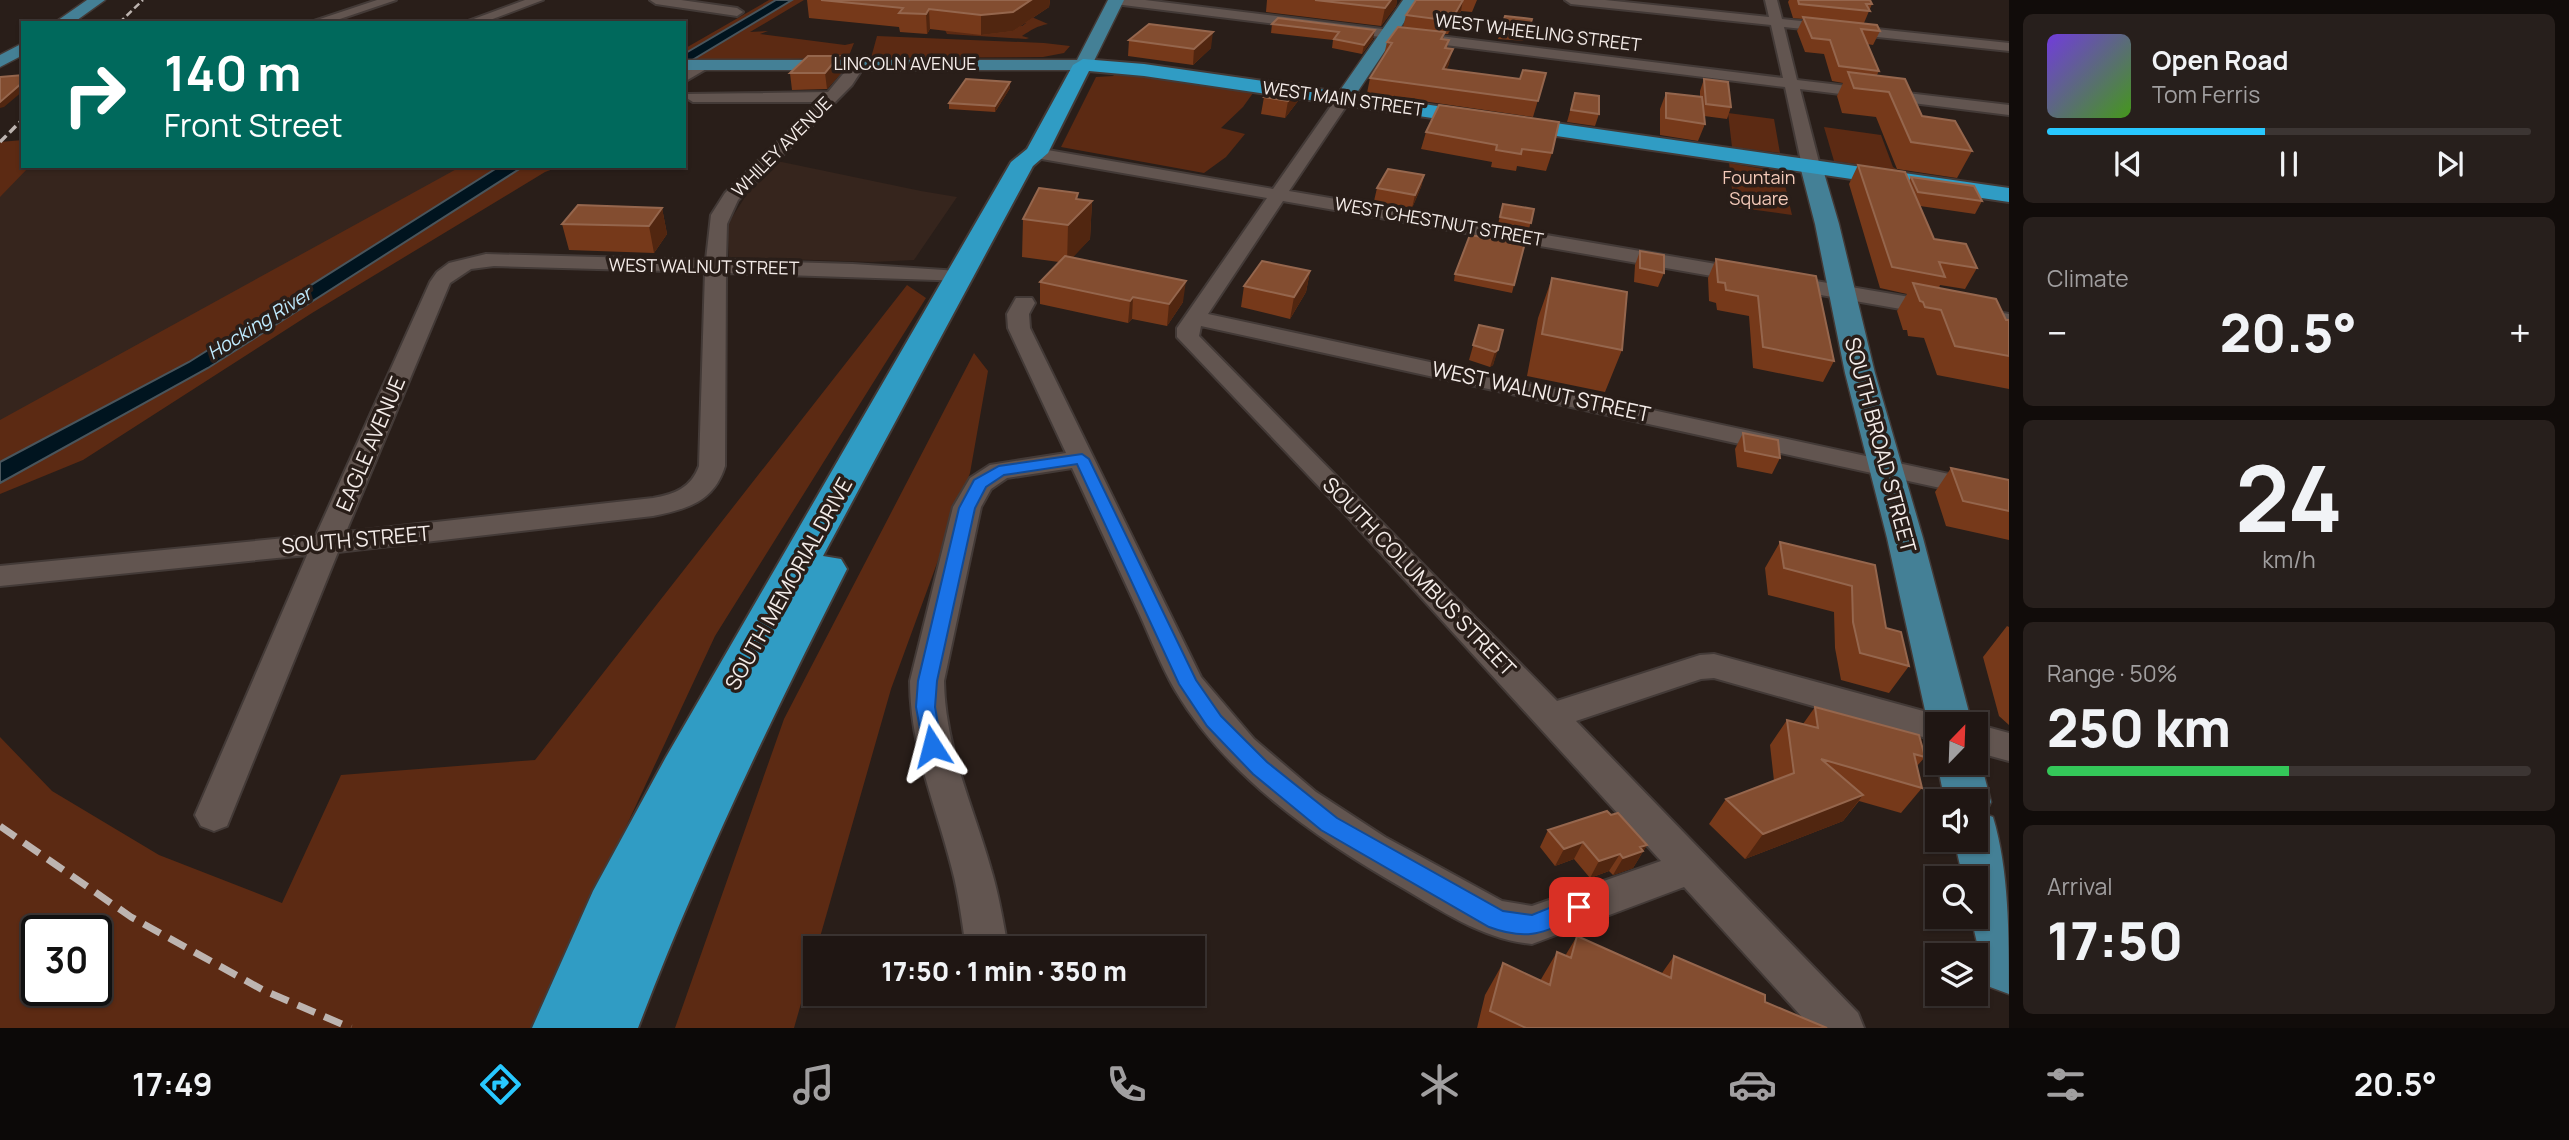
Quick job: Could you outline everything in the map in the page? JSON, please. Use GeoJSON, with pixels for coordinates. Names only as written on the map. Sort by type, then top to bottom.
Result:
{"type":"FeatureCollection","features":[{"type":"Feature","properties":{"kind":"highway","name":"WEST MAIN STREET"},"geometry":{"type":"LineString","coordinates":[[1083,65],[1144,70],[2009,195]]}},
{"type":"Feature","properties":{"kind":"highway","name":"SOUTH MEMORIAL DRIVE"},"geometry":{"type":"LineString","coordinates":[[608,1028],[633,915],[683,771],[1023,162],[1036,153],[1083,65]]}},
{"type":"Feature","properties":{"kind":"highway","name":"SOUTH MEMORIAL DRIVE"},"geometry":{"type":"LineString","coordinates":[[562,1028],[716,780],[1040,163],[1036,153]]}},
{"type":"Feature","properties":{"kind":"main road"},"geometry":{"type":"LineString","coordinates":[[65,21],[97,0]]}},
{"type":"Feature","properties":{"kind":"main road"},"geometry":{"type":"LineString","coordinates":[[1083,65],[1116,0]]}},
{"type":"Feature","properties":{"kind":"main road"},"geometry":{"type":"LineString","coordinates":[[1343,99],[1412,0]]}},
{"type":"Feature","properties":{"kind":"main road"},"geometry":{"type":"LineString","coordinates":[[4,71],[21,50]]}},
{"type":"Feature","properties":{"kind":"main road","name":"LINCOLN AVENUE"},"geometry":{"type":"LineString","coordinates":[[692,68],[1083,65]]}},
{"type":"Feature","properties":{"kind":"main road","name":"SOUTH BROAD STREET"},"geometry":{"type":"LineString","coordinates":[[1811,166],[1860,373],[1947,712]]}},
{"type":"Feature","properties":{"kind":"main road"},"geometry":{"type":"LineString","coordinates":[[1981,852],[2009,969]]}},
{"type":"Feature","properties":{"kind":"street"},"geometry":{"type":"LineString","coordinates":[[321,21],[390,0]]}},
{"type":"Feature","properties":{"kind":"street"},"geometry":{"type":"LineString","coordinates":[[475,21],[537,0]]}},
{"type":"Feature","properties":{"kind":"street"},"geometry":{"type":"LineString","coordinates":[[656,0],[737,12]]}},
{"type":"Feature","properties":{"kind":"street","name":"WEST WHEELING STREET"},"geometry":{"type":"LineString","coordinates":[[1116,0],[2009,110]]}},
{"type":"Feature","properties":{"kind":"street"},"geometry":{"type":"LineString","coordinates":[[1570,0],[2009,47]]}},
{"type":"Feature","properties":{"kind":"street"},"geometry":{"type":"LineString","coordinates":[[1771,0],[1811,166]]}},
{"type":"Feature","properties":{"kind":"street","name":"WHILEY AVENUE"},"geometry":{"type":"LineString","coordinates":[[706,485],[712,466],[718,224],[725,206],[831,97],[858,65]]}},
{"type":"Feature","properties":{"kind":"street"},"geometry":{"type":"LineString","coordinates":[[693,97],[831,97]]}},
{"type":"Feature","properties":{"kind":"street"},"geometry":{"type":"LineString","coordinates":[[1195,318],[1343,99]]}},
{"type":"Feature","properties":{"kind":"street","name":"WEST CHESTNUT STREET"},"geometry":{"type":"LineString","coordinates":[[1036,153],[2009,321]]}},
{"type":"Feature","properties":{"kind":"street","name":"WEST WALNUT STREET"},"geometry":{"type":"LineString","coordinates":[[451,270],[473,262],[494,260],[853,270],[959,277]]}},
{"type":"Feature","properties":{"kind":"street","name":"EAGLE AVENUE"},"geometry":{"type":"LineString","coordinates":[[214,815],[287,635],[440,282],[451,270]]}},
{"type":"Feature","properties":{"kind":"street"},"geometry":{"type":"LineString","coordinates":[[1024,303],[1018,314],[1018,328],[1188,684],[1214,721],[1260,768],[1329,824],[1425,881],[1497,919],[1515,925],[1532,925],[1692,867]]}},
{"type":"Feature","properties":{"kind":"street","name":"WEST WALNUT STREET"},"geometry":{"type":"LineString","coordinates":[[1195,318],[2009,495]]}},
{"type":"Feature","properties":{"kind":"street","name":"SOUTH COLUMBUS STREET"},"geometry":{"type":"LineString","coordinates":[[1195,318],[1188,328],[1188,337],[1192,343],[1354,508],[1842,1028]]}},
{"type":"Feature","properties":{"kind":"street"},"geometry":{"type":"LineString","coordinates":[[985,936],[972,869],[932,746],[926,707],[927,681],[967,508],[980,484],[999,471],[1082,459]]}},
{"type":"Feature","properties":{"kind":"street","name":"SOUTH STREET"},"geometry":{"type":"LineString","coordinates":[[0,576],[455,531],[653,507],[688,498],[706,485]]}},
{"type":"Feature","properties":{"kind":"street"},"geometry":{"type":"LineString","coordinates":[[1550,716],[1700,667],[1714,666],[1925,725]]}},
{"type":"Feature","properties":{"kind":"street"},"geometry":{"type":"LineString","coordinates":[[1988,741],[2009,747]]}},
{"type":"Feature","properties":{"kind":"shaded area"},"geometry":{"type":"Polygon","coordinates":[[[777,161],[957,197],[914,260],[872,262],[729,257],[727,225],[760,174],[777,161]]]}},
{"type":"Feature","properties":{"kind":"shaded area"},"geometry":{"type":"Polygon","coordinates":[[[0,167],[21,168],[487,168],[0,456],[0,167]]]}},
{"type":"Feature","properties":{"kind":"green space"},"geometry":{"type":"Polygon","coordinates":[[[769,0],[804,0],[750,32],[768,31],[760,34],[845,45],[854,43],[848,58],[686,61],[686,48],[769,0]]]}},
{"type":"Feature","properties":{"kind":"green space"},"geometry":{"type":"Polygon","coordinates":[[[992,0],[1048,24],[1022,36],[1029,38],[1026,39],[947,34],[945,30],[1022,26],[1026,23],[992,0]]]}},
{"type":"Feature","properties":{"kind":"green space"},"geometry":{"type":"Polygon","coordinates":[[[877,36],[1070,46],[1064,53],[1043,57],[871,58],[877,36]]]}},
{"type":"Feature","properties":{"kind":"green space"},"geometry":{"type":"Polygon","coordinates":[[[1116,73],[1253,93],[1221,128],[1245,134],[1226,157],[1204,173],[1061,147],[1096,77],[1113,76],[1116,73]]]}},
{"type":"Feature","properties":{"kind":"green space"},"geometry":{"type":"Polygon","coordinates":[[[1728,113],[1774,119],[1780,153],[1732,147],[1728,113]]]}},
{"type":"Feature","properties":{"kind":"green space"},"geometry":{"type":"Polygon","coordinates":[[[1824,127],[1881,135],[1893,167],[1898,170],[1834,161],[1824,127]]]}},
{"type":"Feature","properties":{"kind":"green space"},"geometry":{"type":"Polygon","coordinates":[[[21,140],[21,168],[28,168],[0,197],[0,142],[21,140]]]}},
{"type":"Feature","properties":{"kind":"green space","name":"Fountain Square"},"geometry":{"type":"Polygon","coordinates":[[[1729,163],[1782,172],[1792,215],[1734,207],[1729,163]]]}},
{"type":"Feature","properties":{"kind":"green space"},"geometry":{"type":"Polygon","coordinates":[[[458,168],[556,168],[312,313],[83,460],[0,494],[0,420],[458,168]]]}},
{"type":"Feature","properties":{"kind":"green space"},"geometry":{"type":"Polygon","coordinates":[[[907,285],[926,298],[715,636],[532,1028],[0,1028],[0,737],[52,791],[159,855],[282,903],[341,775],[535,760],[907,285]]]}},
{"type":"Feature","properties":{"kind":"green space"},"geometry":{"type":"Polygon","coordinates":[[[974,353],[988,371],[970,473],[891,689],[820,936],[803,936],[803,997],[794,1028],[675,1028],[784,719],[974,353]]]}},
{"type":"Feature","properties":{"kind":"water"},"geometry":{"type":"Polygon","coordinates":[[[776,0],[792,0],[686,64],[686,53],[776,0]]]}},
{"type":"Feature","properties":{"kind":"water","name":"Hocking River"},"geometry":{"type":"Polygon","coordinates":[[[497,168],[521,168],[208,368],[0,483],[0,462],[189,362],[497,168]]]}},
{"type":"Feature","properties":{"kind":"building"},"geometry":{"type":"Polygon","coordinates":[[[821,0],[1031,0],[1013,12],[981,15],[929,9],[926,14],[899,13],[903,8],[821,0]]]}},
{"type":"Feature","properties":{"kind":"building"},"geometry":{"type":"Polygon","coordinates":[[[1315,0],[1391,0],[1385,8],[1315,0]]]}},
{"type":"Feature","properties":{"kind":"building"},"geometry":{"type":"Polygon","coordinates":[[[1416,0],[1463,0],[1451,21],[1406,15],[1416,0]]]}},
{"type":"Feature","properties":{"kind":"building"},"geometry":{"type":"Polygon","coordinates":[[[1798,0],[1870,0],[1872,4],[1866,4],[1870,11],[1799,4],[1798,0]]]}},
{"type":"Feature","properties":{"kind":"building"},"geometry":{"type":"Polygon","coordinates":[[[1505,16],[1532,19],[1527,35],[1499,34],[1505,16]]]}},
{"type":"Feature","properties":{"kind":"building"},"geometry":{"type":"Polygon","coordinates":[[[1803,17],[1877,25],[1880,31],[1861,29],[1879,71],[1839,66],[1830,40],[1812,38],[1803,17]]]}},
{"type":"Feature","properties":{"kind":"building"},"geometry":{"type":"Polygon","coordinates":[[[1278,18],[1375,30],[1364,45],[1334,39],[1339,32],[1272,24],[1278,18]]]}},
{"type":"Feature","properties":{"kind":"building"},"geometry":{"type":"Polygon","coordinates":[[[1149,24],[1213,32],[1194,49],[1129,40],[1149,24]]]}},
{"type":"Feature","properties":{"kind":"building"},"geometry":{"type":"Polygon","coordinates":[[[1398,27],[1445,32],[1441,39],[1449,40],[1445,48],[1453,49],[1443,69],[1520,79],[1523,70],[1546,73],[1538,101],[1370,78],[1392,43],[1387,42],[1398,27]]]}},
{"type":"Feature","properties":{"kind":"building"},"geometry":{"type":"Polygon","coordinates":[[[808,56],[839,56],[825,73],[790,73],[808,56]]]}},
{"type":"Feature","properties":{"kind":"building"},"geometry":{"type":"Polygon","coordinates":[[[1848,72],[1905,79],[1922,116],[1955,121],[1972,151],[1911,142],[1889,92],[1854,88],[1848,72]]]}},
{"type":"Feature","properties":{"kind":"building"},"geometry":{"type":"Polygon","coordinates":[[[21,75],[21,84],[0,102],[0,77],[21,75]]]}},
{"type":"Feature","properties":{"kind":"building"},"geometry":{"type":"Polygon","coordinates":[[[966,79],[1010,82],[995,106],[949,103],[966,79]]]}},
{"type":"Feature","properties":{"kind":"building"},"geometry":{"type":"Polygon","coordinates":[[[1704,79],[1728,82],[1731,107],[1706,104],[1704,79]]]}},
{"type":"Feature","properties":{"kind":"building"},"geometry":{"type":"Polygon","coordinates":[[[1277,81],[1301,84],[1288,101],[1264,97],[1277,81]]]}},
{"type":"Feature","properties":{"kind":"building"},"geometry":{"type":"Polygon","coordinates":[[[1575,93],[1599,96],[1599,114],[1571,110],[1575,93]]]}},
{"type":"Feature","properties":{"kind":"building"},"geometry":{"type":"Polygon","coordinates":[[[1666,93],[1702,97],[1705,124],[1666,118],[1666,93]]]}},
{"type":"Feature","properties":{"kind":"building"},"geometry":{"type":"Polygon","coordinates":[[[1439,105],[1559,122],[1552,153],[1522,149],[1521,154],[1496,150],[1497,145],[1426,132],[1439,105]]]}},
{"type":"Feature","properties":{"kind":"building"},"geometry":{"type":"Polygon","coordinates":[[[1858,165],[1905,172],[1934,239],[1966,244],[1977,268],[1939,262],[1945,277],[1892,267],[1858,165]]]}},
{"type":"Feature","properties":{"kind":"building"},"geometry":{"type":"Polygon","coordinates":[[[1388,169],[1424,175],[1415,195],[1377,188],[1388,169]]]}},
{"type":"Feature","properties":{"kind":"building"},"geometry":{"type":"Polygon","coordinates":[[[1911,177],[1974,186],[1982,201],[1918,192],[1911,177]]]}},
{"type":"Feature","properties":{"kind":"building"},"geometry":{"type":"Polygon","coordinates":[[[1039,188],[1078,193],[1076,199],[1092,201],[1068,225],[1023,219],[1039,188]]]}},
{"type":"Feature","properties":{"kind":"building"},"geometry":{"type":"Polygon","coordinates":[[[1503,204],[1534,209],[1531,223],[1500,217],[1503,204]]]}},
{"type":"Feature","properties":{"kind":"building"},"geometry":{"type":"Polygon","coordinates":[[[578,205],[662,208],[649,226],[562,224],[578,205]]]}},
{"type":"Feature","properties":{"kind":"building"},"geometry":{"type":"Polygon","coordinates":[[[1495,234],[1526,239],[1514,285],[1455,274],[1470,235],[1493,239],[1495,234]]]}},
{"type":"Feature","properties":{"kind":"building"},"geometry":{"type":"Polygon","coordinates":[[[1640,251],[1664,255],[1664,273],[1640,268],[1640,251]]]}},
{"type":"Feature","properties":{"kind":"building"},"geometry":{"type":"Polygon","coordinates":[[[1065,256],[1186,281],[1169,304],[1133,297],[1130,301],[1040,282],[1065,256]]]}},
{"type":"Feature","properties":{"kind":"building"},"geometry":{"type":"Polygon","coordinates":[[[1716,259],[1816,276],[1834,361],[1763,347],[1758,296],[1726,290],[1725,283],[1718,282],[1716,259]]]}},
{"type":"Feature","properties":{"kind":"building"},"geometry":{"type":"Polygon","coordinates":[[[1262,261],[1310,271],[1294,297],[1244,286],[1262,261]]]}},
{"type":"Feature","properties":{"kind":"building"},"geometry":{"type":"Polygon","coordinates":[[[1552,278],[1627,292],[1622,350],[1542,334],[1552,278]]]}},
{"type":"Feature","properties":{"kind":"building"},"geometry":{"type":"Polygon","coordinates":[[[1913,283],[1996,299],[2006,320],[2009,320],[2009,356],[1955,346],[1941,310],[1925,307],[1913,283]]]}},
{"type":"Feature","properties":{"kind":"building"},"geometry":{"type":"Polygon","coordinates":[[[1479,325],[1503,330],[1498,350],[1495,352],[1473,345],[1479,325]]]}},
{"type":"Feature","properties":{"kind":"building"},"geometry":{"type":"Polygon","coordinates":[[[1743,433],[1778,440],[1780,458],[1745,451],[1743,433]]]}},
{"type":"Feature","properties":{"kind":"building"},"geometry":{"type":"Polygon","coordinates":[[[1951,468],[2009,480],[2009,511],[1963,501],[1951,468]]]}},
{"type":"Feature","properties":{"kind":"building"},"geometry":{"type":"Polygon","coordinates":[[[1780,542],[1875,565],[1886,628],[1901,632],[1909,666],[1860,653],[1853,622],[1852,586],[1784,568],[1780,542]]]}},
{"type":"Feature","properties":{"kind":"building"},"geometry":{"type":"Polygon","coordinates":[[[1815,707],[1919,735],[1925,757],[1914,754],[1922,788],[1821,759],[1863,795],[1763,834],[1726,799],[1794,773],[1787,720],[1818,728],[1815,707]]]}},
{"type":"Feature","properties":{"kind":"building"},"geometry":{"type":"Polygon","coordinates":[[[1607,811],[1611,815],[1618,813],[1647,845],[1640,847],[1643,851],[1623,858],[1620,854],[1599,861],[1583,842],[1564,849],[1548,830],[1607,811]]]}},
{"type":"Feature","properties":{"kind":"building"},"geometry":{"type":"Polygon","coordinates":[[[1577,936],[1671,978],[1674,956],[1765,995],[1765,1002],[1827,1028],[1526,1028],[1490,1011],[1503,963],[1550,985],[1557,952],[1571,958],[1577,936]]]}},
{"type":"Feature","properties":{"kind":"railway"},"geometry":{"type":"LineString","coordinates":[[121,21],[143,0]]}},
{"type":"Feature","properties":{"kind":"railway"},"geometry":{"type":"LineString","coordinates":[[0,142],[21,121]]}},
{"type":"Feature","properties":{"kind":"railway"},"geometry":{"type":"LineString","coordinates":[[0,826],[131,917],[263,990],[351,1028]]}},
{"type":"Feature","properties":{"kind":"route"},"geometry":{"type":"LineString","coordinates":[[932,746],[926,707],[927,681],[967,508],[980,484],[999,471],[1082,459],[1188,684],[1214,721],[1260,768],[1329,824],[1425,881],[1497,919],[1515,925],[1532,925],[1579,907]]}}]}
